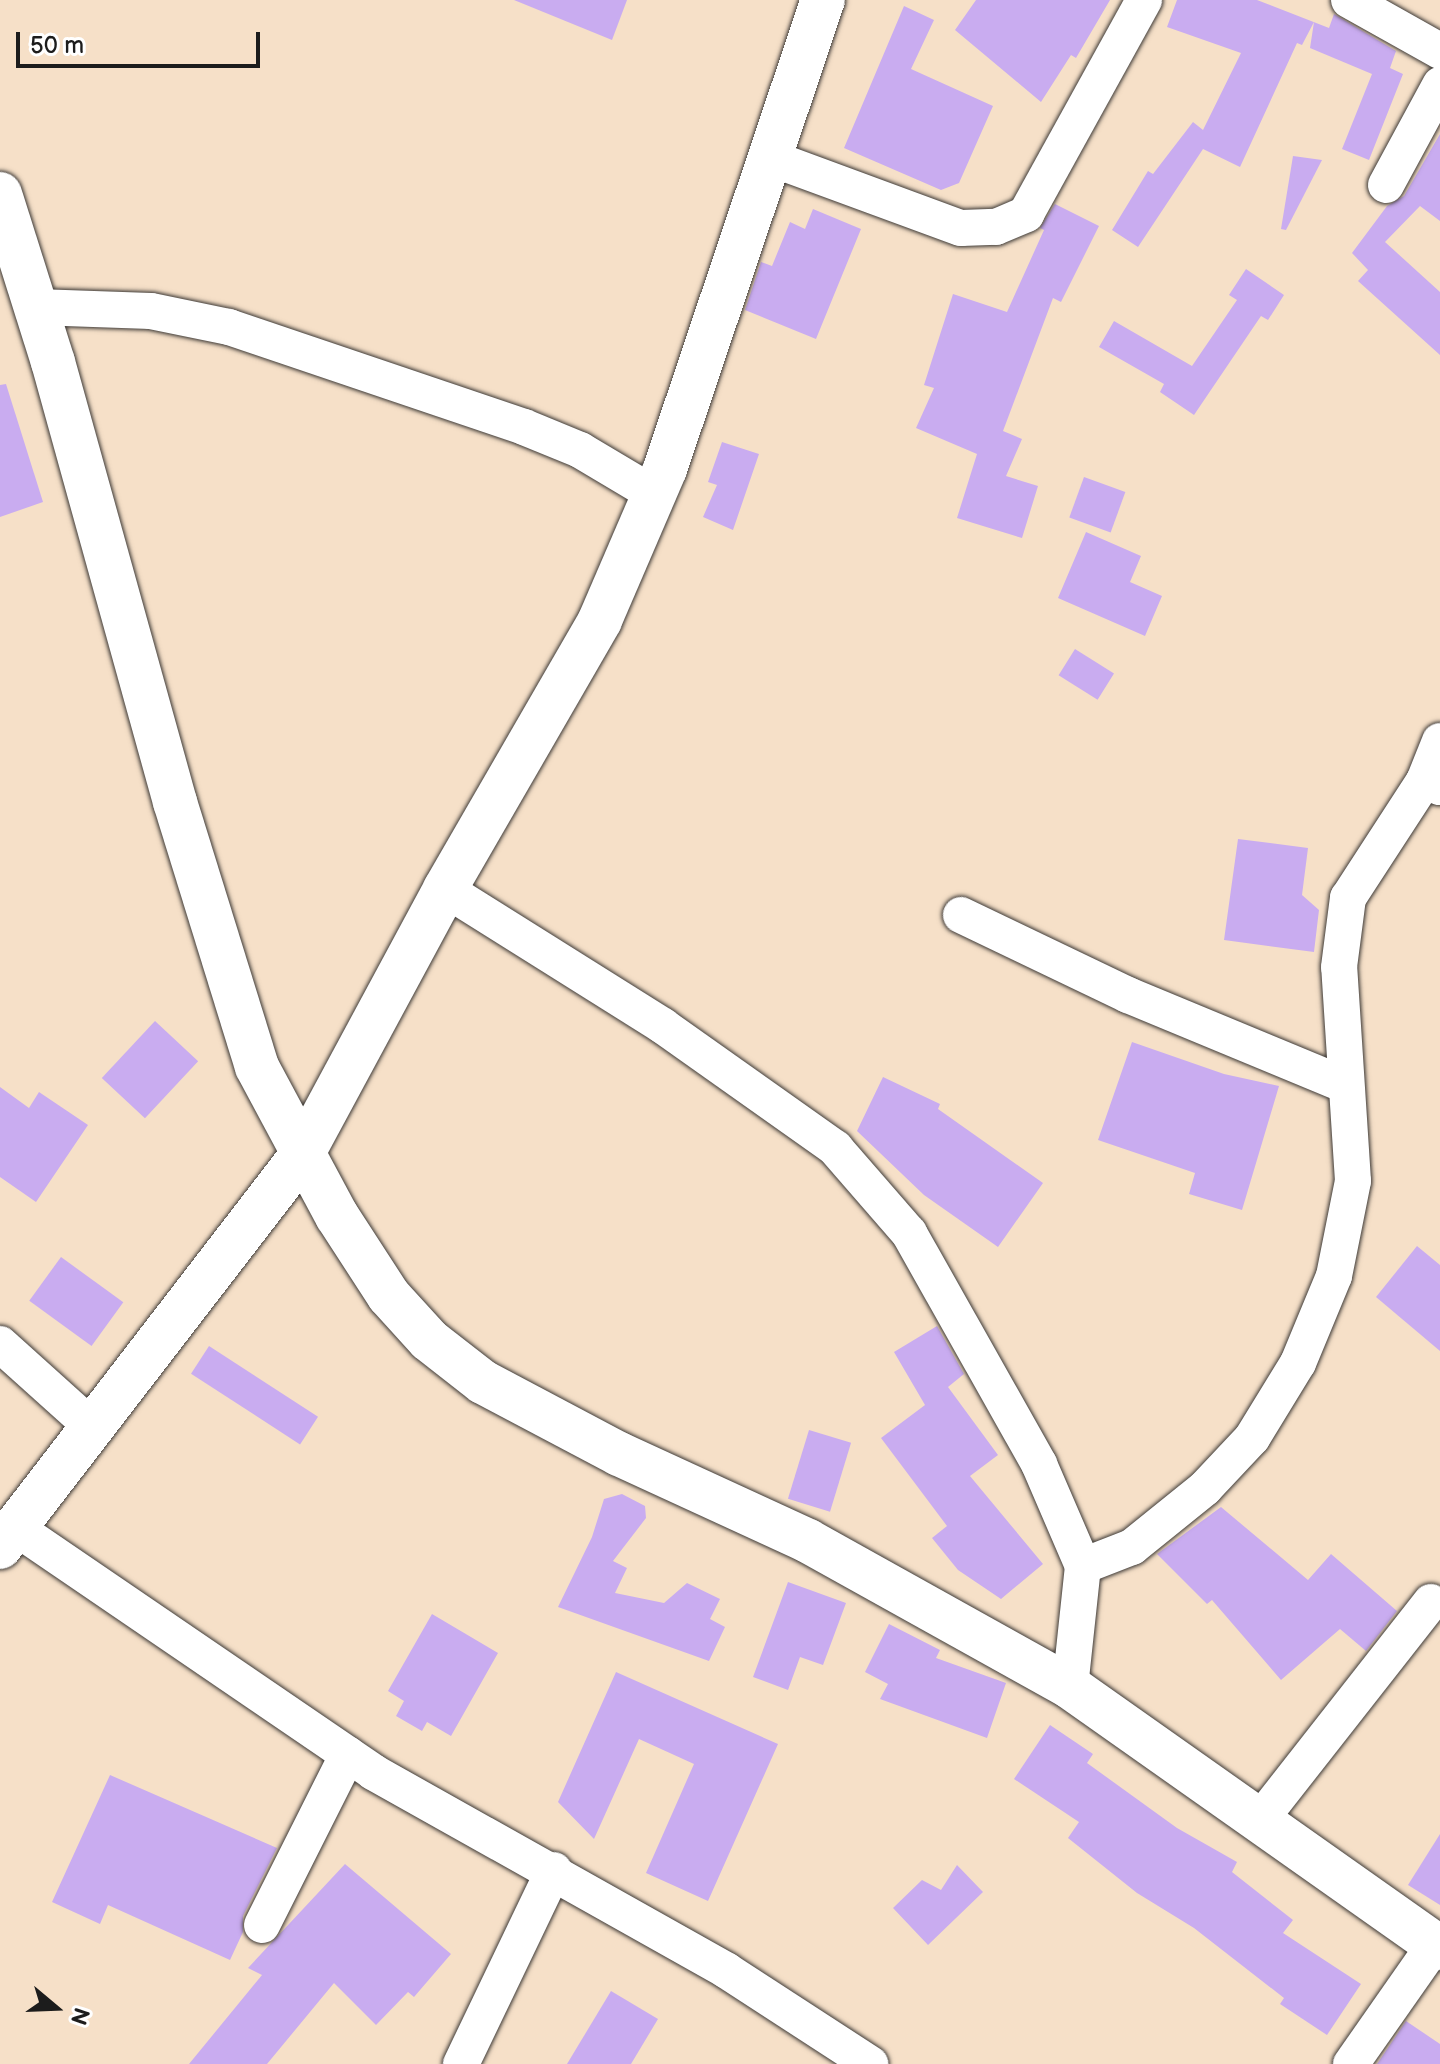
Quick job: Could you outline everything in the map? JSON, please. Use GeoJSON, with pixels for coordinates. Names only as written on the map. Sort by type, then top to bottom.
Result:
{"type":"FeatureCollection","features":[{"type":"Feature","properties":{"kind":"street"},"geometry":{"type":"LineString","coordinates":[[823,0],[773,159],[654,494],[600,620],[445,889],[303,1153],[6,1536],[348,1754],[727,1971],[870,2064]]}},
{"type":"Feature","properties":{"kind":"street"},"geometry":{"type":"LineString","coordinates":[[773,159],[961,228],[996,227],[1026,214],[1144,0]]}},
{"type":"Feature","properties":{"kind":"street"},"geometry":{"type":"LineString","coordinates":[[1349,0],[1440,51]]}},
{"type":"Feature","properties":{"kind":"street"},"geometry":{"type":"LineString","coordinates":[[1386,185],[1440,85]]}},
{"type":"Feature","properties":{"kind":"street"},"geometry":{"type":"LineString","coordinates":[[1,200],[36,307],[175,802],[257,1067],[303,1153],[389,1296],[429,1340],[483,1382],[619,1454],[808,1541],[1070,1687],[1438,1946],[1351,2064]]}},
{"type":"Feature","properties":{"kind":"street"},"geometry":{"type":"LineString","coordinates":[[36,307],[151,311],[229,327],[524,427],[580,450],[654,494]]}},
{"type":"Feature","properties":{"kind":"street"},"geometry":{"type":"LineString","coordinates":[[1083,1566],[1132,1547],[1205,1488],[1252,1438],[1298,1363],[1334,1276],[1353,1181],[1343,1084],[1339,967],[1348,898],[1432,784],[1440,741]]}},
{"type":"Feature","properties":{"kind":"street"},"geometry":{"type":"LineString","coordinates":[[445,889],[663,1026],[835,1148],[909,1233],[1039,1464],[1083,1566],[1070,1687]]}},
{"type":"Feature","properties":{"kind":"street"},"geometry":{"type":"LineString","coordinates":[[961,915],[1128,995],[1343,1084]]}},
{"type":"Feature","properties":{"kind":"street"},"geometry":{"type":"LineString","coordinates":[[0,1344],[91,1426]]}},
{"type":"Feature","properties":{"kind":"street"},"geometry":{"type":"LineString","coordinates":[[1260,1820],[1431,1602]]}},
{"type":"Feature","properties":{"kind":"street"},"geometry":{"type":"LineString","coordinates":[[262,1925],[348,1754]]}},
{"type":"Feature","properties":{"kind":"street"},"geometry":{"type":"LineString","coordinates":[[461,2064],[554,1870]]}},
{"type":"Feature","properties":{"kind":"building"},"geometry":{"type":"Polygon","coordinates":[[[514,0],[627,0],[612,40],[514,0]]]}},
{"type":"Feature","properties":{"kind":"building"},"geometry":{"type":"Polygon","coordinates":[[[976,0],[1110,0],[1076,58],[1071,55],[1041,102],[955,30],[976,0]]]}},
{"type":"Feature","properties":{"kind":"building"},"geometry":{"type":"Polygon","coordinates":[[[1177,0],[1257,0],[1314,22],[1302,45],[1297,43],[1240,167],[1203,149],[1138,247],[1112,230],[1148,171],[1153,174],[1193,122],[1203,130],[1241,53],[1167,27],[1177,0]]]}},
{"type":"Feature","properties":{"kind":"building"},"geometry":{"type":"Polygon","coordinates":[[[904,6],[934,20],[911,69],[993,106],[959,183],[941,190],[844,148],[904,6]]]}},
{"type":"Feature","properties":{"kind":"building"},"geometry":{"type":"Polygon","coordinates":[[[1334,14],[1396,51],[1390,68],[1403,74],[1369,160],[1342,149],[1372,74],[1310,48],[1314,22],[1329,28],[1334,14]]]}},
{"type":"Feature","properties":{"kind":"building"},"geometry":{"type":"Polygon","coordinates":[[[1440,134],[1440,221],[1420,206],[1385,242],[1440,292],[1440,355],[1358,281],[1368,270],[1352,253],[1387,206],[1404,196],[1440,134]]]}},
{"type":"Feature","properties":{"kind":"building"},"geometry":{"type":"Polygon","coordinates":[[[1293,156],[1322,160],[1286,230],[1281,229],[1293,156]]]}},
{"type":"Feature","properties":{"kind":"building"},"geometry":{"type":"Polygon","coordinates":[[[1055,204],[1099,226],[1061,302],[1053,298],[1003,431],[1022,439],[1006,476],[1038,486],[1022,538],[957,518],[977,454],[916,428],[934,388],[924,385],[953,294],[1007,312],[1044,230],[1040,228],[1055,204]]]}},
{"type":"Feature","properties":{"kind":"building"},"geometry":{"type":"Polygon","coordinates":[[[813,209],[861,229],[816,339],[745,310],[761,262],[772,266],[790,222],[805,229],[813,209]]]}},
{"type":"Feature","properties":{"kind":"building"},"geometry":{"type":"Polygon","coordinates":[[[1246,269],[1284,295],[1268,320],[1261,316],[1194,415],[1160,392],[1164,384],[1099,347],[1114,321],[1192,366],[1237,300],[1229,295],[1246,269]]]}},
{"type":"Feature","properties":{"kind":"building"},"geometry":{"type":"Polygon","coordinates":[[[6,384],[43,502],[0,517],[0,385],[6,384]]]}},
{"type":"Feature","properties":{"kind":"building"},"geometry":{"type":"Polygon","coordinates":[[[722,442],[759,454],[733,530],[703,517],[717,485],[708,482],[722,442]]]}},
{"type":"Feature","properties":{"kind":"building"},"geometry":{"type":"Polygon","coordinates":[[[1084,477],[1125,492],[1111,532],[1069,517],[1084,477]]]}},
{"type":"Feature","properties":{"kind":"building"},"geometry":{"type":"Polygon","coordinates":[[[1086,532],[1141,556],[1130,582],[1162,596],[1145,636],[1058,598],[1086,532]]]}},
{"type":"Feature","properties":{"kind":"building"},"geometry":{"type":"Polygon","coordinates":[[[1075,649],[1114,673],[1098,700],[1059,675],[1075,649]]]}},
{"type":"Feature","properties":{"kind":"building"},"geometry":{"type":"Polygon","coordinates":[[[1238,839],[1308,848],[1302,895],[1319,910],[1314,952],[1224,940],[1238,839]]]}},
{"type":"Feature","properties":{"kind":"building"},"geometry":{"type":"Polygon","coordinates":[[[155,1021],[198,1061],[145,1118],[102,1078],[155,1021]]]}},
{"type":"Feature","properties":{"kind":"building"},"geometry":{"type":"Polygon","coordinates":[[[1132,1042],[1224,1074],[1279,1086],[1242,1210],[1189,1194],[1195,1173],[1098,1140],[1132,1042]]]}},
{"type":"Feature","properties":{"kind":"building"},"geometry":{"type":"Polygon","coordinates":[[[883,1077],[940,1104],[938,1109],[1043,1183],[998,1247],[924,1195],[857,1131],[883,1077]]]}},
{"type":"Feature","properties":{"kind":"building"},"geometry":{"type":"Polygon","coordinates":[[[0,1087],[29,1108],[39,1092],[88,1125],[36,1202],[0,1177],[0,1087]]]}},
{"type":"Feature","properties":{"kind":"building"},"geometry":{"type":"Polygon","coordinates":[[[1417,1246],[1440,1265],[1440,1351],[1376,1297],[1417,1246]]]}},
{"type":"Feature","properties":{"kind":"building"},"geometry":{"type":"Polygon","coordinates":[[[61,1257],[123,1302],[92,1346],[29,1301],[61,1257]]]}},
{"type":"Feature","properties":{"kind":"building"},"geometry":{"type":"Polygon","coordinates":[[[937,1326],[964,1374],[948,1387],[998,1455],[970,1476],[1043,1564],[1001,1599],[958,1570],[932,1538],[947,1526],[881,1438],[925,1405],[894,1352],[937,1326]]]}},
{"type":"Feature","properties":{"kind":"building"},"geometry":{"type":"Polygon","coordinates":[[[209,1346],[318,1417],[300,1444],[191,1374],[209,1346]]]}},
{"type":"Feature","properties":{"kind":"building"},"geometry":{"type":"Polygon","coordinates":[[[809,1430],[851,1443],[830,1512],[788,1499],[809,1430]]]}},
{"type":"Feature","properties":{"kind":"building"},"geometry":{"type":"Polygon","coordinates":[[[622,1494],[645,1506],[646,1518],[613,1561],[627,1568],[615,1593],[664,1603],[687,1583],[720,1599],[710,1619],[725,1627],[709,1661],[558,1607],[592,1537],[604,1499],[622,1494]]]}},
{"type":"Feature","properties":{"kind":"building"},"geometry":{"type":"Polygon","coordinates":[[[1221,1507],[1308,1580],[1331,1554],[1397,1611],[1366,1651],[1340,1629],[1281,1680],[1212,1600],[1207,1604],[1157,1554],[1221,1507]]]}},
{"type":"Feature","properties":{"kind":"building"},"geometry":{"type":"Polygon","coordinates":[[[788,1582],[846,1603],[823,1665],[800,1657],[788,1690],[753,1677],[788,1582]]]}},
{"type":"Feature","properties":{"kind":"building"},"geometry":{"type":"Polygon","coordinates":[[[432,1614],[498,1653],[451,1736],[427,1722],[422,1731],[396,1716],[404,1701],[388,1691],[432,1614]]]}},
{"type":"Feature","properties":{"kind":"building"},"geometry":{"type":"Polygon","coordinates":[[[889,1624],[940,1650],[936,1658],[1006,1683],[987,1738],[880,1699],[888,1684],[865,1672],[889,1624]]]}},
{"type":"Feature","properties":{"kind":"building"},"geometry":{"type":"Polygon","coordinates":[[[616,1672],[778,1744],[708,1901],[646,1873],[694,1764],[639,1739],[594,1839],[558,1802],[616,1672]]]}},
{"type":"Feature","properties":{"kind":"building"},"geometry":{"type":"Polygon","coordinates":[[[1050,1725],[1093,1754],[1087,1763],[1177,1828],[1237,1862],[1232,1872],[1293,1920],[1283,1933],[1361,1984],[1327,2035],[1280,2004],[1284,1998],[1194,1928],[1137,1893],[1068,1838],[1079,1822],[1014,1779],[1050,1725]]]}},
{"type":"Feature","properties":{"kind":"building"},"geometry":{"type":"Polygon","coordinates":[[[110,1775],[277,1848],[243,1916],[243,1932],[230,1960],[108,1905],[100,1924],[52,1902],[110,1775]]]}},
{"type":"Feature","properties":{"kind":"building"},"geometry":{"type":"Polygon","coordinates":[[[1440,1834],[1440,1905],[1408,1885],[1440,1834]]]}},
{"type":"Feature","properties":{"kind":"building"},"geometry":{"type":"Polygon","coordinates":[[[345,1864],[451,1954],[414,1997],[408,1992],[376,2025],[334,1983],[267,2064],[189,2064],[262,1975],[248,1968],[345,1864]]]}},
{"type":"Feature","properties":{"kind":"building"},"geometry":{"type":"Polygon","coordinates":[[[957,1865],[983,1892],[928,1945],[893,1908],[922,1880],[941,1890],[957,1865]]]}},
{"type":"Feature","properties":{"kind":"building"},"geometry":{"type":"Polygon","coordinates":[[[611,1991],[658,2019],[631,2064],[567,2064],[611,1991]]]}},
{"type":"Feature","properties":{"kind":"building"},"geometry":{"type":"Polygon","coordinates":[[[1406,2021],[1440,2044],[1440,2064],[1377,2064],[1406,2021]]]}}]}
